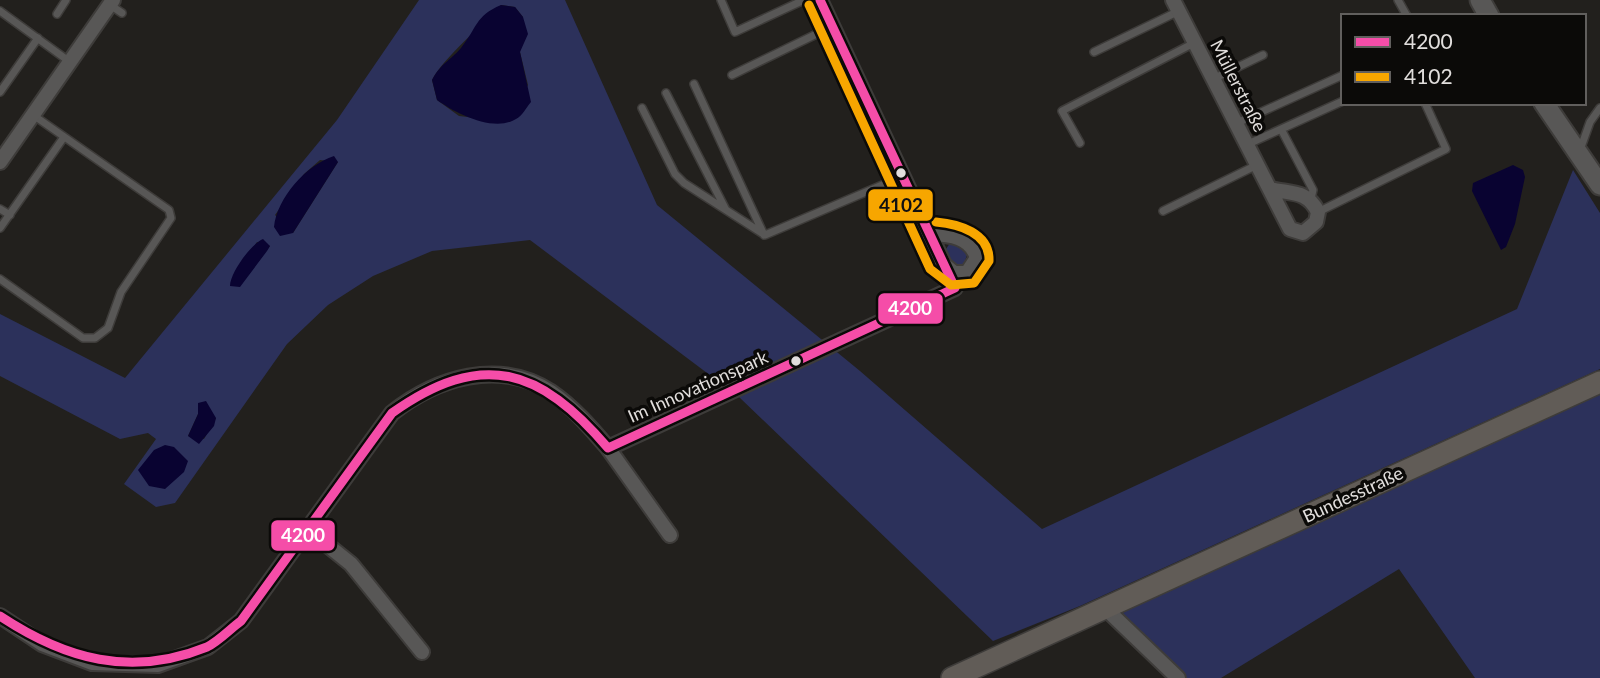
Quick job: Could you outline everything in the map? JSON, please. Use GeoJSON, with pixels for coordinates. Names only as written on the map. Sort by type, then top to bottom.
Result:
{"type":"FeatureCollection","features":[{"type":"Feature","properties":{"kind":"main road","name":"Bundesstraße"},"geometry":{"type":"LineString","coordinates":[[952,678],[1600,382]]}},
{"type":"Feature","properties":{"kind":"street"},"geometry":{"type":"LineString","coordinates":[[820,0],[941,263],[954,273],[967,273],[977,258],[975,250],[961,239],[928,234]]}},
{"type":"Feature","properties":{"kind":"street"},"geometry":{"type":"LineString","coordinates":[[0,162],[70,62],[115,6]]}},
{"type":"Feature","properties":{"kind":"street","name":"Müllerstraße"},"geometry":{"type":"LineString","coordinates":[[1176,6],[1290,229],[1303,233],[1310,229],[1318,212]]}},
{"type":"Feature","properties":{"kind":"street"},"geometry":{"type":"LineString","coordinates":[[1545,105],[1600,186]]}},
{"type":"Feature","properties":{"kind":"street"},"geometry":{"type":"LineString","coordinates":[[1270,189],[1301,192],[1311,199],[1318,212]]}},
{"type":"Feature","properties":{"kind":"street","name":"Im Innovationspark"},"geometry":{"type":"LineString","coordinates":[[608,448],[955,288],[941,263]]}},
{"type":"Feature","properties":{"kind":"street"},"geometry":{"type":"LineString","coordinates":[[0,616],[42,644],[92,663],[158,665],[208,647],[241,621],[310,531],[392,413],[416,394],[446,380],[482,374],[520,379],[550,391],[581,417],[608,448],[670,536]]}},
{"type":"Feature","properties":{"kind":"street"},"geometry":{"type":"LineString","coordinates":[[310,531],[351,564],[422,652]]}},
{"type":"Feature","properties":{"kind":"street"},"geometry":{"type":"LineString","coordinates":[[1105,608],[1178,678]]}},
{"type":"Feature","properties":{"kind":"lane"},"geometry":{"type":"LineString","coordinates":[[57,14],[66,0]]}},
{"type":"Feature","properties":{"kind":"lane"},"geometry":{"type":"LineString","coordinates":[[721,0],[735,32],[804,0]]}},
{"type":"Feature","properties":{"kind":"lane"},"geometry":{"type":"LineString","coordinates":[[1094,52],[1176,6]]}},
{"type":"Feature","properties":{"kind":"lane"},"geometry":{"type":"LineString","coordinates":[[0,11],[70,62]]}},
{"type":"Feature","properties":{"kind":"lane"},"geometry":{"type":"LineString","coordinates":[[732,75],[831,27]]}},
{"type":"Feature","properties":{"kind":"lane"},"geometry":{"type":"LineString","coordinates":[[0,92],[38,38]]}},
{"type":"Feature","properties":{"kind":"lane"},"geometry":{"type":"LineString","coordinates":[[1080,143],[1062,111],[1195,43]]}},
{"type":"Feature","properties":{"kind":"lane"},"geometry":{"type":"LineString","coordinates":[[1213,79],[1263,55]]}},
{"type":"Feature","properties":{"kind":"lane"},"geometry":{"type":"LineString","coordinates":[[1235,124],[1341,76]]}},
{"type":"Feature","properties":{"kind":"lane"},"geometry":{"type":"LineString","coordinates":[[694,84],[765,235]]}},
{"type":"Feature","properties":{"kind":"lane"},"geometry":{"type":"LineString","coordinates":[[666,93],[726,210]]}},
{"type":"Feature","properties":{"kind":"lane"},"geometry":{"type":"LineString","coordinates":[[1246,145],[1341,102]]}},
{"type":"Feature","properties":{"kind":"lane"},"geometry":{"type":"LineString","coordinates":[[1318,212],[1446,149],[1425,105]]}},
{"type":"Feature","properties":{"kind":"lane"},"geometry":{"type":"LineString","coordinates":[[642,108],[675,174],[765,235]]}},
{"type":"Feature","properties":{"kind":"lane"},"geometry":{"type":"LineString","coordinates":[[1578,154],[1590,122],[1600,108]]}},
{"type":"Feature","properties":{"kind":"lane"},"geometry":{"type":"LineString","coordinates":[[0,279],[83,338],[95,338],[108,328],[121,292],[171,218],[169,210],[33,115]]}},
{"type":"Feature","properties":{"kind":"lane"},"geometry":{"type":"LineString","coordinates":[[1281,129],[1313,190],[1311,199]]}},
{"type":"Feature","properties":{"kind":"lane"},"geometry":{"type":"LineString","coordinates":[[0,228],[64,137]]}},
{"type":"Feature","properties":{"kind":"lane"},"geometry":{"type":"LineString","coordinates":[[1163,211],[1257,165]]}},
{"type":"Feature","properties":{"kind":"lane"},"geometry":{"type":"LineString","coordinates":[[765,235],[901,177]]}},
{"type":"Feature","properties":{"kind":"lane"},"geometry":{"type":"LineString","coordinates":[[0,209],[9,215]]}},
{"type":"Feature","properties":{"kind":"shaded area"},"geometry":{"type":"Polygon","coordinates":[[[419,0],[565,0],[657,205],[860,371],[1042,529],[1517,309],[1573,170],[1600,213],[1600,369],[1080,606],[993,641],[739,397],[530,240],[432,251],[373,276],[328,305],[287,344],[175,503],[156,507],[124,484],[156,439],[148,433],[120,439],[0,376],[0,314],[125,378],[337,120],[419,0]],[[501,5],[454,52],[432,80],[437,100],[459,116],[510,122],[528,85],[520,52],[523,17],[515,7],[501,5]],[[320,160],[304,174],[275,215],[293,233],[338,162],[320,160]],[[257,242],[249,254],[249,274],[270,246],[257,242]],[[198,414],[188,436],[204,439],[216,418],[198,414]]]}},
{"type":"Feature","properties":{"kind":"shaded area"},"geometry":{"type":"Polygon","coordinates":[[[501,5],[515,7],[523,17],[528,34],[520,52],[531,102],[518,118],[497,124],[475,120],[437,100],[432,80],[461,48],[481,18],[501,5]]]}},
{"type":"Feature","properties":{"kind":"shaded area"},"geometry":{"type":"Polygon","coordinates":[[[334,156],[338,162],[293,233],[280,236],[274,227],[276,216],[287,194],[313,167],[334,156]]]}},
{"type":"Feature","properties":{"kind":"shaded area"},"geometry":{"type":"Polygon","coordinates":[[[1513,165],[1523,170],[1525,177],[1515,224],[1506,247],[1501,250],[1472,191],[1473,183],[1513,165]]]}},
{"type":"Feature","properties":{"kind":"shaded area"},"geometry":{"type":"Polygon","coordinates":[[[263,239],[270,246],[267,251],[240,287],[230,286],[233,274],[242,260],[263,239]]]}},
{"type":"Feature","properties":{"kind":"shaded area"},"geometry":{"type":"Polygon","coordinates":[[[950,243],[968,252],[964,264],[959,266],[948,259],[946,249],[950,243]]]}},
{"type":"Feature","properties":{"kind":"shaded area"},"geometry":{"type":"Polygon","coordinates":[[[1600,382],[1600,678],[1475,678],[1399,569],[1221,678],[1180,678],[1105,608],[1600,382]]]}},
{"type":"Feature","properties":{"kind":"shaded area"},"geometry":{"type":"Polygon","coordinates":[[[206,401],[216,418],[214,426],[199,444],[188,436],[198,414],[198,403],[206,401]]]}},
{"type":"Feature","properties":{"kind":"shaded area"},"geometry":{"type":"Polygon","coordinates":[[[165,445],[174,447],[188,461],[184,472],[165,489],[149,486],[138,470],[154,450],[165,445]]]}},
{"type":"Feature","properties":{"kind":"transit line","name":"4200"},"geometry":{"type":"LineString","coordinates":[[0,616],[49,643],[99,659],[152,661],[207,647],[241,621],[392,413],[424,393],[454,380],[482,375],[508,376],[534,385],[558,400],[583,421],[608,448],[955,288],[820,0]]}},
{"type":"Feature","properties":{"kind":"transit line","name":"4102"},"geometry":{"type":"LineString","coordinates":[[809,5],[930,269],[951,285],[974,283],[989,261],[984,243],[963,228],[936,222]]}}]}
